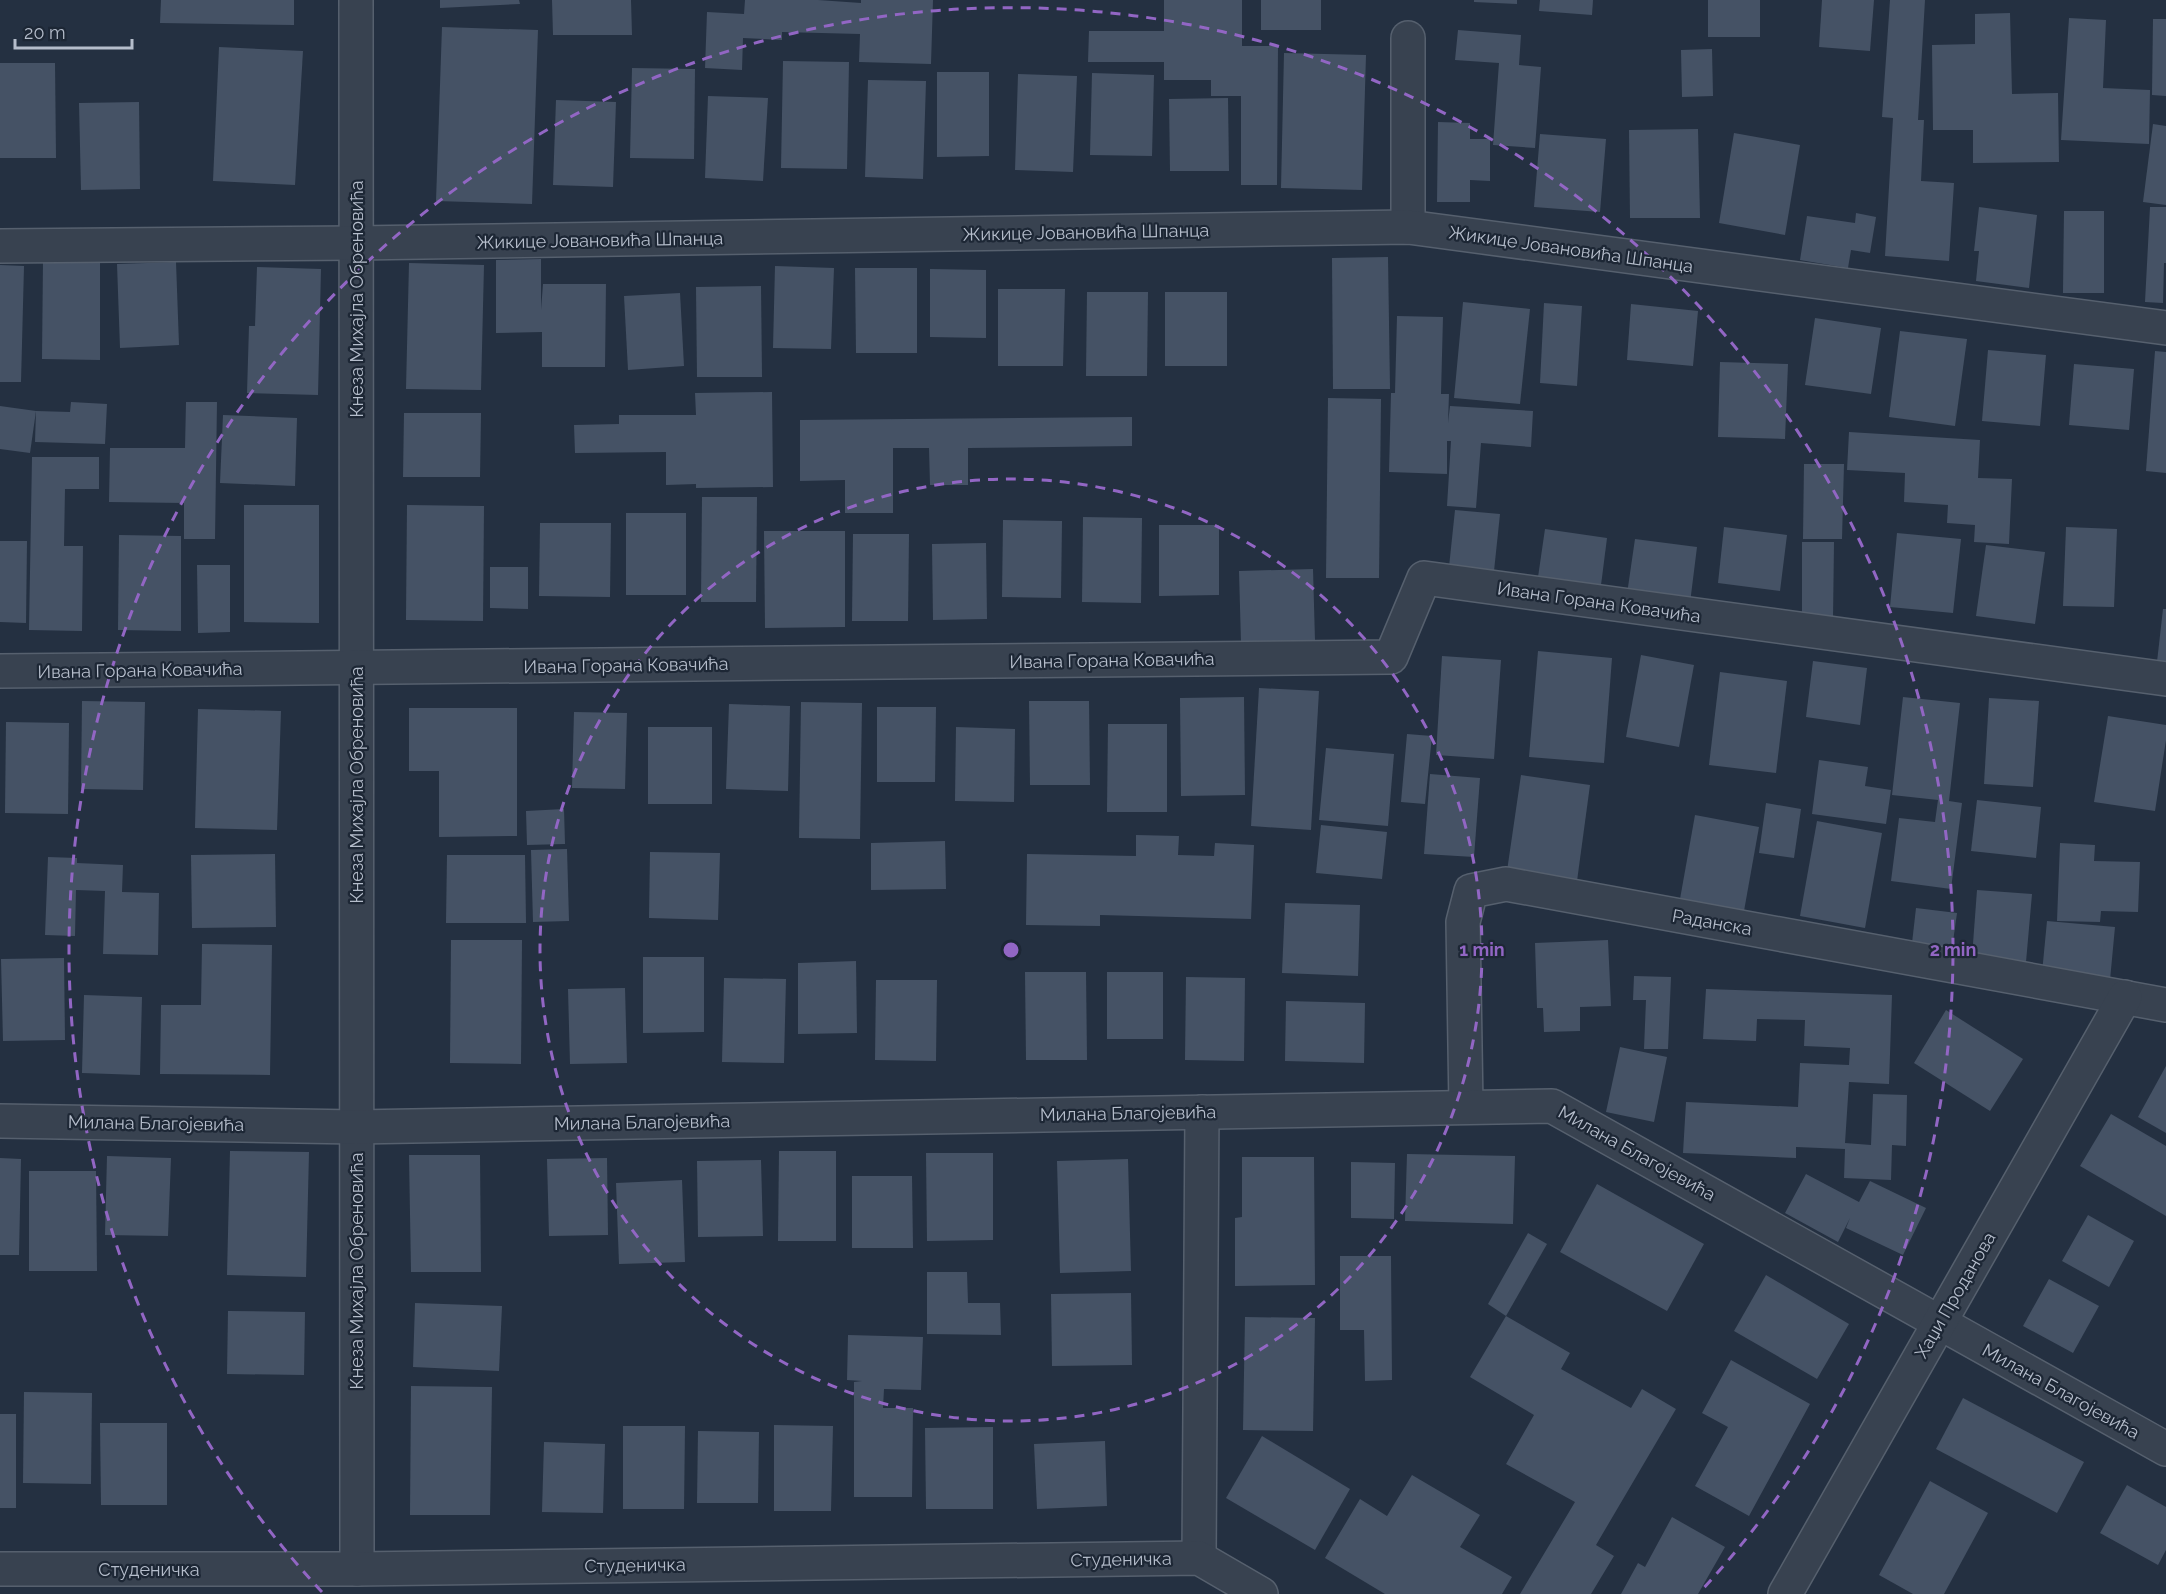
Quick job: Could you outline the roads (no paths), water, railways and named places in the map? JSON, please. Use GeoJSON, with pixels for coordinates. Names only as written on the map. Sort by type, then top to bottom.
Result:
{"type":"FeatureCollection","features":[{"type":"Feature","properties":{"kind":"street","name":"Кнеза Михајла Обреновића"},"geometry":{"type":"LineString","coordinates":[[356,0],[357,1569]]}},
{"type":"Feature","properties":{"kind":"street"},"geometry":{"type":"LineString","coordinates":[[1408,38],[1408,227]]}},
{"type":"Feature","properties":{"kind":"street","name":"Жикице Јовановића Шпанца"},"geometry":{"type":"LineString","coordinates":[[0,246],[356,243],[1408,227],[2166,328]]}},
{"type":"Feature","properties":{"kind":"street","name":"Ивана Горана Ковачића"},"geometry":{"type":"LineString","coordinates":[[0,671],[1391,657],[1424,578],[2166,679]]}},
{"type":"Feature","properties":{"kind":"street","name":"Раданска"},"geometry":{"type":"LineString","coordinates":[[1466,1107],[1463,922],[1471,891],[1506,884],[2166,1005]]}},
{"type":"Feature","properties":{"kind":"street","name":"Хаџи Проданова"},"geometry":{"type":"LineString","coordinates":[[1785,1594],[2125,997]]}},
{"type":"Feature","properties":{"kind":"street","name":"Милана Благојевића"},"geometry":{"type":"LineString","coordinates":[[0,1121],[356,1127],[1552,1106],[2166,1449]]}},
{"type":"Feature","properties":{"kind":"street"},"geometry":{"type":"LineString","coordinates":[[1202,1112],[1199,1558],[1261,1594]]}},
{"type":"Feature","properties":{"kind":"street","name":"Студеничка"},"geometry":{"type":"LineString","coordinates":[[0,1569],[357,1569],[1199,1558]]}}]}
